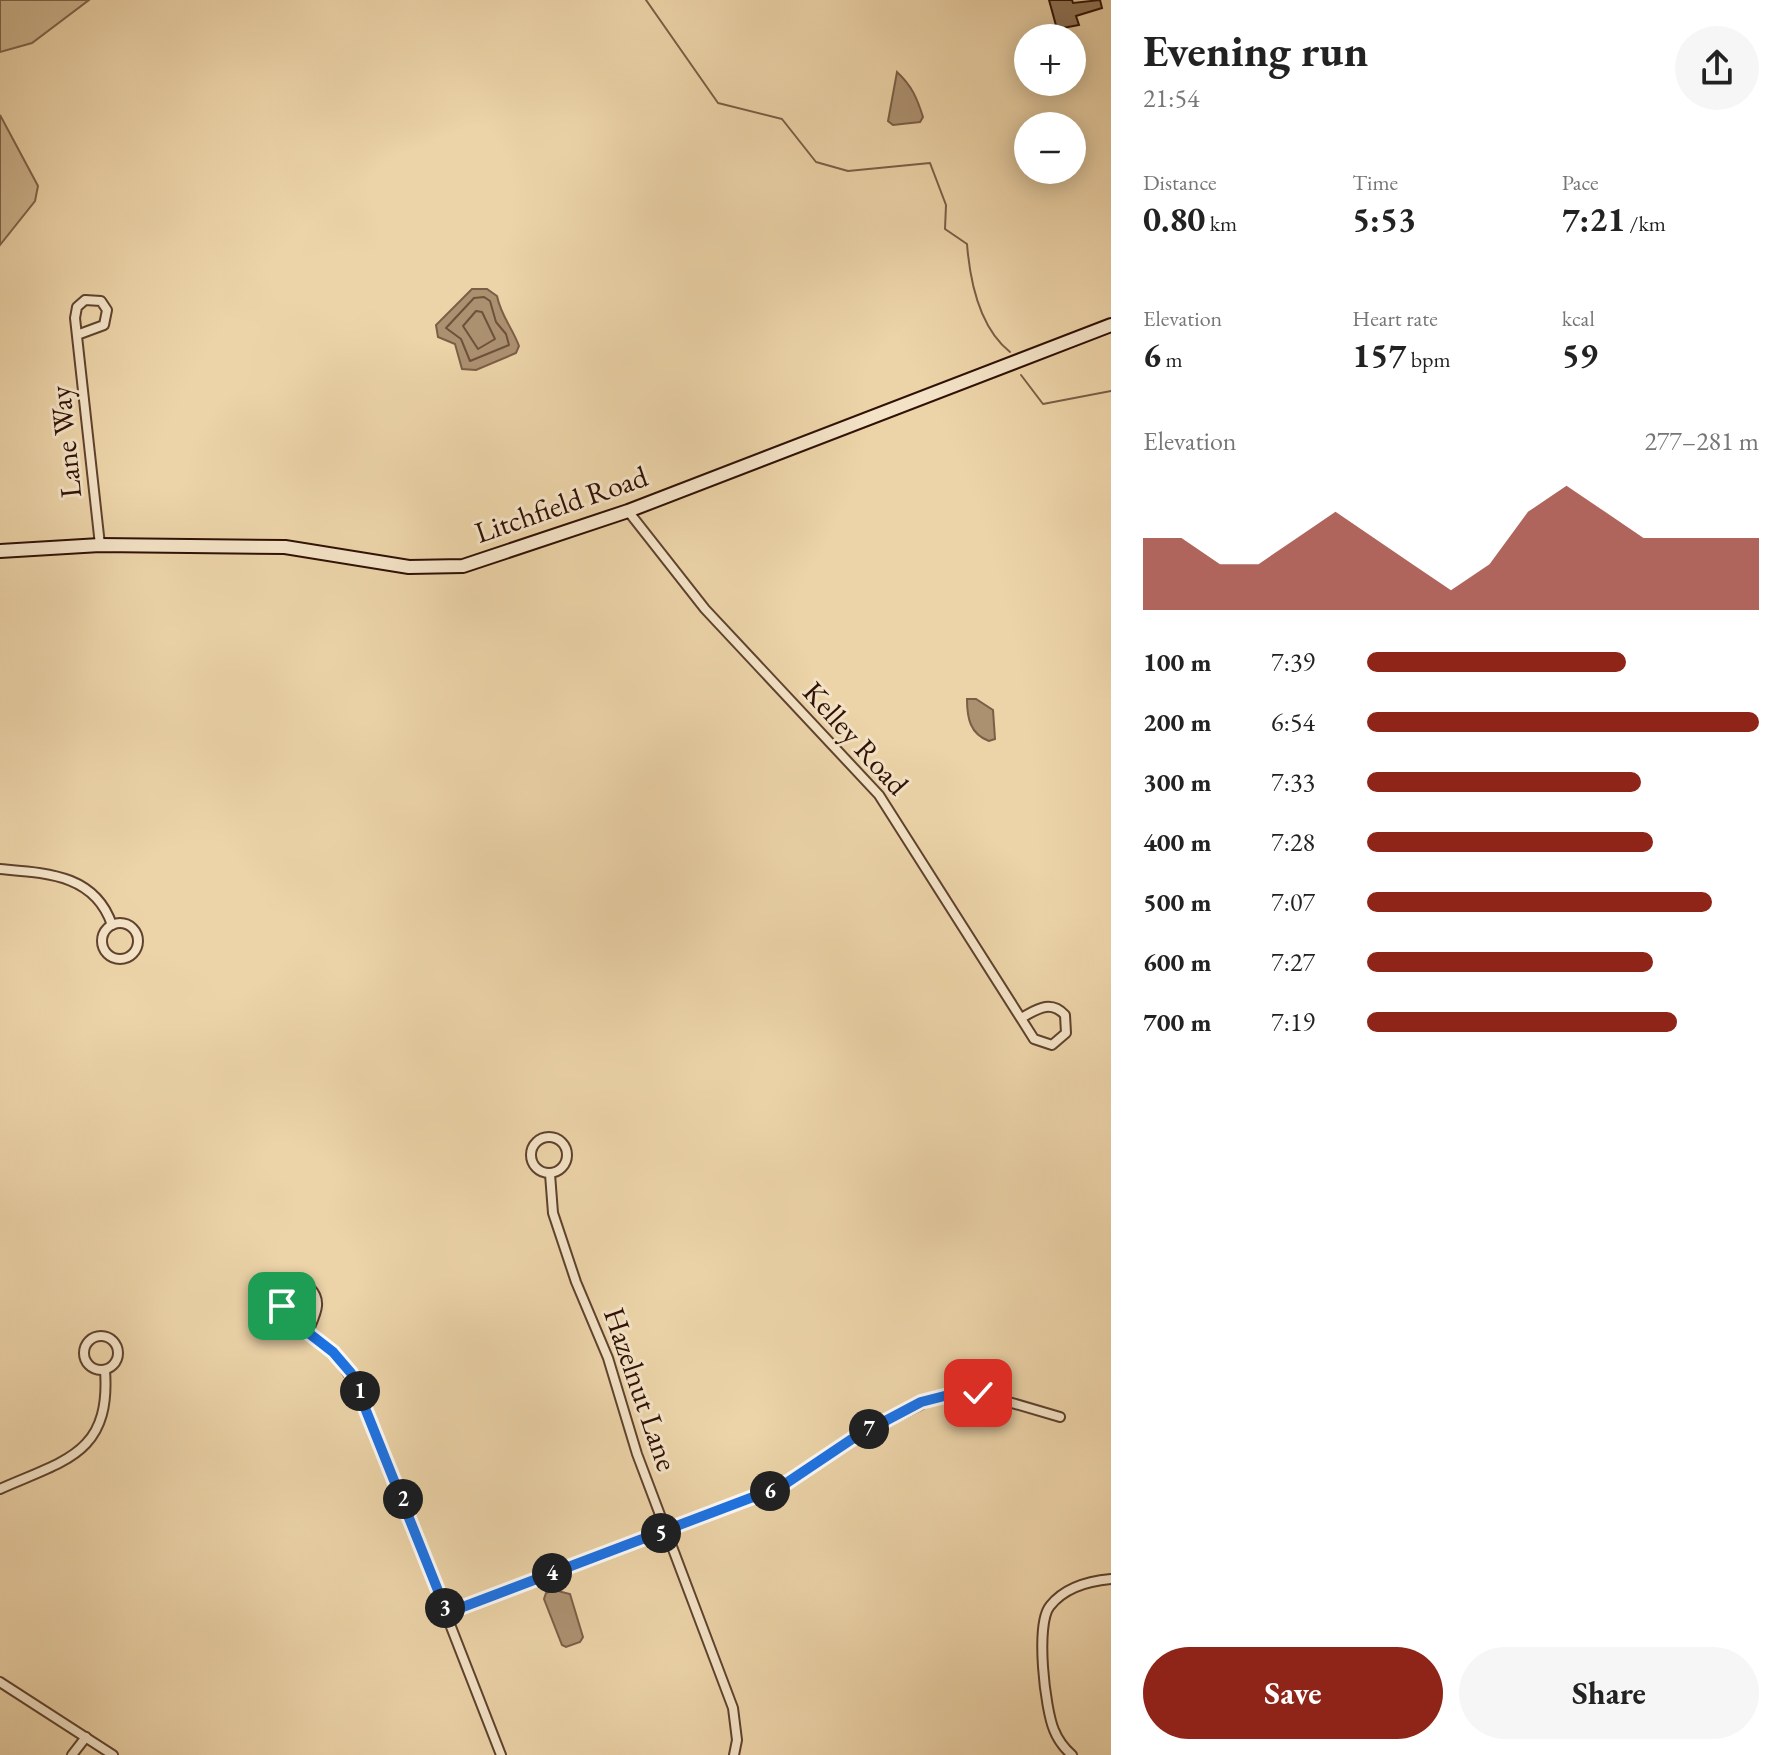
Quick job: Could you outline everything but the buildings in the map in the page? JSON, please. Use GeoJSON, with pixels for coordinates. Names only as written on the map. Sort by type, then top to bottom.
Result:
{"type":"FeatureCollection","features":[{"type":"Feature","properties":{"kind":"street","name":"Lane Way"},"geometry":{"type":"LineString","coordinates":[[77,335],[104,325],[108,315],[101,301],[90,298],[77,307],[77,335],[100,545]]}},
{"type":"Feature","properties":{"kind":"street","name":"Litchfield Road"},"geometry":{"type":"LineString","coordinates":[[0,551],[100,545],[285,547],[409,567],[463,566],[628,511],[1111,325]]}},
{"type":"Feature","properties":{"kind":"street","name":"Kelley Road"},"geometry":{"type":"LineString","coordinates":[[628,511],[705,609],[879,795],[1034,1039],[1045,1045],[1063,1039],[1068,1027],[1065,1015],[1055,1007],[1042,1007],[1021,1018]]}},
{"type":"Feature","properties":{"kind":"street"},"geometry":{"type":"LineString","coordinates":[[0,869],[51,874],[86,887],[103,905],[112,925]]}},
{"type":"Feature","properties":{"kind":"street"},"geometry":{"type":"LineString","coordinates":[[123,924],[133,929],[137,946],[130,955],[120,959],[105,950],[102,939],[112,925],[123,924]]}},
{"type":"Feature","properties":{"kind":"street","name":"Hazelnut Lane"},"geometry":{"type":"LineString","coordinates":[[548,1137],[560,1141],[567,1155],[564,1166],[550,1174],[538,1170],[531,1159],[533,1147],[548,1137]]}},
{"type":"Feature","properties":{"kind":"street","name":"Hazelnut Lane"},"geometry":{"type":"LineString","coordinates":[[550,1174],[551,1203],[556,1224],[608,1358],[628,1428],[733,1708],[737,1740],[734,1755]]}},
{"type":"Feature","properties":{"kind":"street"},"geometry":{"type":"LineString","coordinates":[[308,1332],[317,1308],[317,1297],[310,1288],[293,1286],[284,1294],[282,1306],[288,1317],[333,1352],[351,1373],[501,1755]]}},
{"type":"Feature","properties":{"kind":"street"},"geometry":{"type":"LineString","coordinates":[[99,1336],[110,1338],[119,1353],[115,1364],[105,1370],[94,1369],[84,1356],[89,1341],[99,1336]]}},
{"type":"Feature","properties":{"kind":"street"},"geometry":{"type":"LineString","coordinates":[[0,1489],[66,1460],[95,1436],[106,1402],[105,1370]]}},
{"type":"Feature","properties":{"kind":"street"},"geometry":{"type":"LineString","coordinates":[[447,1613],[782,1486],[855,1437],[938,1396],[978,1393],[1060,1417]]}},
{"type":"Feature","properties":{"kind":"street"},"geometry":{"type":"LineString","coordinates":[[1072,1755],[1058,1739],[1051,1722],[1042,1638],[1044,1620],[1050,1605],[1068,1591],[1083,1583],[1111,1579]]}},
{"type":"Feature","properties":{"kind":"street"},"geometry":{"type":"LineString","coordinates":[[0,1682],[113,1755]]}},
{"type":"Feature","properties":{"kind":"street"},"geometry":{"type":"LineString","coordinates":[[72,1755],[86,1737]]}},
{"type":"Feature","properties":{"kind":"shaded area"},"geometry":{"type":"Polygon","coordinates":[[[0,0],[89,0],[32,43],[0,52],[0,0]]]}},
{"type":"Feature","properties":{"kind":"shaded area"},"geometry":{"type":"Polygon","coordinates":[[[0,115],[38,186],[35,201],[0,245],[0,115]]]}},
{"type":"Feature","properties":{"kind":"water"},"geometry":{"type":"Polygon","coordinates":[[[897,72],[916,98],[923,117],[920,122],[893,125],[888,121],[897,72]]]}},
{"type":"Feature","properties":{"kind":"water"},"geometry":{"type":"Polygon","coordinates":[[[472,289],[487,289],[497,296],[519,346],[516,353],[476,370],[462,369],[455,344],[438,337],[436,325],[472,289]]]}},
{"type":"Feature","properties":{"kind":"water"},"geometry":{"type":"Polygon","coordinates":[[[967,699],[976,699],[993,710],[995,739],[989,741],[974,730],[969,719],[967,699]]]}},
{"type":"Feature","properties":{"kind":"water"},"geometry":{"type":"Polygon","coordinates":[[[554,1590],[570,1594],[583,1637],[580,1642],[566,1647],[562,1645],[544,1599],[546,1593],[554,1590]]]}},
{"type":"Feature","properties":{"kind":"waterway"},"geometry":{"type":"LineString","coordinates":[[646,0],[718,103],[782,119],[816,162],[848,171],[930,163],[946,205],[945,229],[967,244],[978,303],[991,330],[1010,352]]}},
{"type":"Feature","properties":{"kind":"waterway"},"geometry":{"type":"LineString","coordinates":[[1021,375],[1043,404],[1111,391]]}},
{"type":"Feature","properties":{"kind":"route"},"geometry":{"type":"LineString","coordinates":[[282,1306],[288,1317],[333,1352],[351,1373],[447,1613],[782,1486],[855,1437],[921,1402],[960,1392],[978,1393]]}}]}
